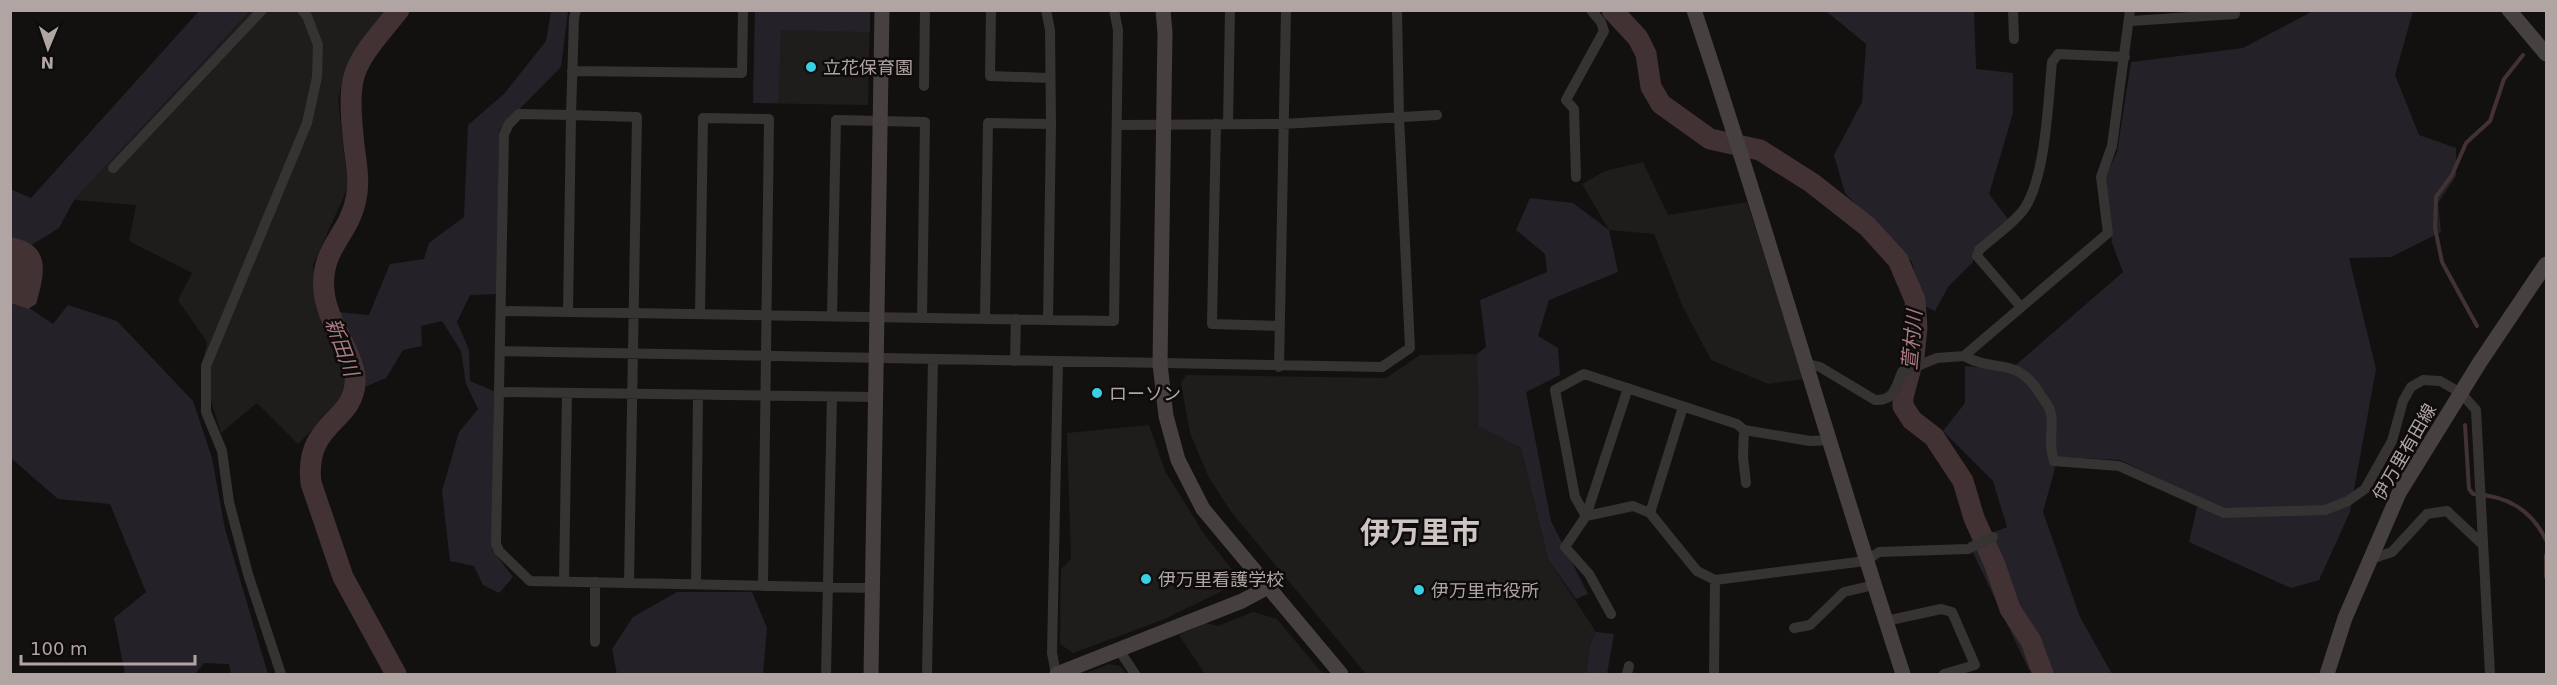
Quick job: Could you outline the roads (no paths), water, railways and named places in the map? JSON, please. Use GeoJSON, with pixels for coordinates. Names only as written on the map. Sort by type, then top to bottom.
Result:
{"type":"FeatureCollection","features":[{"type":"Feature","properties":{"kind":"street"},"geometry":{"type":"LineString","coordinates":[[113,168],[262,10]]}},
{"type":"Feature","properties":{"kind":"street"},"geometry":{"type":"LineString","coordinates":[[281,675],[248,574],[229,502],[222,451],[206,412],[206,366],[308,123],[317,77],[318,45],[307,16],[302,10]]}},
{"type":"Feature","properties":{"kind":"street"},"geometry":{"type":"LineString","coordinates":[[568,312],[572,71],[576,10]]}},
{"type":"Feature","properties":{"kind":"street"},"geometry":{"type":"LineString","coordinates":[[572,71],[742,73],[743,10]]}},
{"type":"Feature","properties":{"kind":"street"},"geometry":{"type":"LineString","coordinates":[[871,675],[882,10]]}},
{"type":"Feature","properties":{"kind":"street"},"geometry":{"type":"LineString","coordinates":[[924,86],[925,10]]}},
{"type":"Feature","properties":{"kind":"street"},"geometry":{"type":"LineString","coordinates":[[991,10],[990,76],[1050,78]]}},
{"type":"Feature","properties":{"kind":"street"},"geometry":{"type":"LineString","coordinates":[[1046,10],[1050,30],[1051,124],[1048,320]]}},
{"type":"Feature","properties":{"kind":"street"},"geometry":{"type":"LineString","coordinates":[[501,311],[1114,321],[1118,30],[1114,10]]}},
{"type":"Feature","properties":{"kind":"street"},"geometry":{"type":"LineString","coordinates":[[1163,10],[1164,124],[1160,364],[1166,416],[1178,460],[1203,509],[1341,675]]}},
{"type":"Feature","properties":{"kind":"street"},"geometry":{"type":"LineString","coordinates":[[1228,124],[1230,10]]}},
{"type":"Feature","properties":{"kind":"street"},"geometry":{"type":"LineString","coordinates":[[1279,367],[1286,10]]}},
{"type":"Feature","properties":{"kind":"street"},"geometry":{"type":"LineString","coordinates":[[500,351],[1279,367],[1382,367],[1410,348],[1399,117],[1397,10]]}},
{"type":"Feature","properties":{"kind":"street"},"geometry":{"type":"LineString","coordinates":[[1576,177],[1574,109],[1566,100],[1604,31],[1601,22],[1591,10]]}},
{"type":"Feature","properties":{"kind":"street"},"geometry":{"type":"LineString","coordinates":[[1694,10],[1743,154],[1866,561],[1903,675]]}},
{"type":"Feature","properties":{"kind":"street"},"geometry":{"type":"LineString","coordinates":[[2013,10],[2014,39]]}},
{"type":"Feature","properties":{"kind":"street"},"geometry":{"type":"LineString","coordinates":[[1964,356],[2108,233],[2101,177],[2112,146],[2130,16],[2235,14],[2234,10]]}},
{"type":"Feature","properties":{"kind":"street"},"geometry":{"type":"LineString","coordinates":[[2509,10],[2547,54]]}},
{"type":"Feature","properties":{"kind":"street"},"geometry":{"type":"LineString","coordinates":[[2021,307],[1977,256],[1979,250],[2025,208],[2035,186],[2046,128],[2052,62],[2058,54],[2125,57]]}},
{"type":"Feature","properties":{"kind":"street"},"geometry":{"type":"LineString","coordinates":[[629,583],[637,117],[519,114],[509,124],[504,134],[496,544],[499,551],[530,581],[873,588]]}},
{"type":"Feature","properties":{"kind":"street"},"geometry":{"type":"LineString","coordinates":[[1117,125],[1283,124],[1437,115]]}},
{"type":"Feature","properties":{"kind":"street"},"geometry":{"type":"LineString","coordinates":[[700,314],[703,118],[769,119],[764,586]]}},
{"type":"Feature","properties":{"kind":"street"},"geometry":{"type":"LineString","coordinates":[[832,316],[836,120],[925,122],[922,318]]}},
{"type":"Feature","properties":{"kind":"street"},"geometry":{"type":"LineString","coordinates":[[985,319],[988,123],[1051,124]]}},
{"type":"Feature","properties":{"kind":"street"},"geometry":{"type":"LineString","coordinates":[[1216,124],[1212,324],[1280,326]]}},
{"type":"Feature","properties":{"kind":"street","name":"伊万里有田線"},"geometry":{"type":"LineString","coordinates":[[2327,675],[2344,618],[2399,493],[2461,393],[2547,264]]}},
{"type":"Feature","properties":{"kind":"street"},"geometry":{"type":"LineString","coordinates":[[1015,361],[1016,319]]}},
{"type":"Feature","properties":{"kind":"street"},"geometry":{"type":"LineString","coordinates":[[1808,364],[1820,367],[1875,400],[1885,400],[1892,396],[1902,372],[1923,362],[1952,355],[1964,356],[1976,362],[2018,369],[2033,382],[2050,411],[2049,448],[2054,461],[2119,466],[2224,513],[2325,510],[2348,501],[2365,489],[2392,441],[2403,401],[2411,387],[2423,380],[2440,381],[2461,393],[2476,410],[2481,543],[2490,675]]}},
{"type":"Feature","properties":{"kind":"street"},"geometry":{"type":"LineString","coordinates":[[927,675],[933,359]]}},
{"type":"Feature","properties":{"kind":"street"},"geometry":{"type":"LineString","coordinates":[[1058,362],[1052,652],[1056,675],[1242,601],[1268,587]]}},
{"type":"Feature","properties":{"kind":"street"},"geometry":{"type":"LineString","coordinates":[[1586,516],[1575,497],[1555,390],[1584,374],[1737,424],[1744,430],[1810,441],[1831,440]]}},
{"type":"Feature","properties":{"kind":"street"},"geometry":{"type":"LineString","coordinates":[[1611,614],[1589,574],[1565,547],[1586,516],[1628,388]]}},
{"type":"Feature","properties":{"kind":"street"},"geometry":{"type":"LineString","coordinates":[[499,392],[876,397]]}},
{"type":"Feature","properties":{"kind":"street"},"geometry":{"type":"LineString","coordinates":[[564,582],[567,393]]}},
{"type":"Feature","properties":{"kind":"street"},"geometry":{"type":"LineString","coordinates":[[696,584],[698,395]]}},
{"type":"Feature","properties":{"kind":"street"},"geometry":{"type":"LineString","coordinates":[[826,675],[832,397]]}},
{"type":"Feature","properties":{"kind":"street"},"geometry":{"type":"LineString","coordinates":[[1650,513],[1683,407]]}},
{"type":"Feature","properties":{"kind":"street"},"geometry":{"type":"LineString","coordinates":[[1744,430],[1743,457],[1746,483]]}},
{"type":"Feature","properties":{"kind":"street"},"geometry":{"type":"LineString","coordinates":[[1586,516],[1633,506],[1650,513],[1697,571],[1715,580],[1866,561],[1879,552],[1968,549],[1993,537]]}},
{"type":"Feature","properties":{"kind":"street"},"geometry":{"type":"LineString","coordinates":[[2371,559],[2392,552],[2427,514],[2447,511],[2481,543]]}},
{"type":"Feature","properties":{"kind":"street"},"geometry":{"type":"LineString","coordinates":[[1714,675],[1715,580]]}},
{"type":"Feature","properties":{"kind":"street"},"geometry":{"type":"LineString","coordinates":[[595,582],[595,642]]}},
{"type":"Feature","properties":{"kind":"street"},"geometry":{"type":"LineString","coordinates":[[1794,628],[1810,625],[1844,592],[1874,585]]}},
{"type":"Feature","properties":{"kind":"street"},"geometry":{"type":"LineString","coordinates":[[1886,621],[1941,609],[1952,612],[1975,665],[1944,675]]}},
{"type":"Feature","properties":{"kind":"street"},"geometry":{"type":"LineString","coordinates":[[1119,650],[1135,675]]}},
{"type":"Feature","properties":{"kind":"waterway","name":"新田川"},"geometry":{"type":"LineString","coordinates":[[396,674],[343,577],[311,483],[311,463],[314,448],[321,436],[346,407],[352,397],[355,384],[352,363],[330,315],[324,291],[326,263],[352,212],[358,186],[352,120],[352,84],[362,58],[399,10]]}},
{"type":"Feature","properties":{"kind":"waterway","name":"萱村川"},"geometry":{"type":"LineString","coordinates":[[1612,10],[1638,38],[1646,54],[1651,87],[1661,104],[1710,139],[1760,150],[1812,183],[1868,227],[1898,260],[1915,300],[1917,328],[1914,356],[1903,397],[1903,406],[1912,420],[1934,437],[1963,481],[1974,518],[1995,565],[2010,609],[2031,641],[2043,674]]}},
{"type":"Feature","properties":{"kind":"waterway"},"geometry":{"type":"LineString","coordinates":[[2477,326],[2442,262],[2435,228],[2436,197],[2452,175],[2466,143],[2490,121],[2504,79],[2523,55]]}},
{"type":"Feature","properties":{"kind":"waterway"},"geometry":{"type":"LineString","coordinates":[[2465,425],[2469,489],[2473,494],[2497,498],[2517,506],[2533,520],[2546,540]]}},
{"type":"Feature","properties":{"kind":"waterway"},"geometry":{"type":"LineString","coordinates":[[2546,555],[2546,577]]}},
{"type":"Feature","properties":{"kind":"place","name":"立花保育園"},"geometry":{"type":"Point","coordinates":[811,67]}},
{"type":"Feature","properties":{"kind":"place","name":"ローソン"},"geometry":{"type":"Point","coordinates":[1097,393]}},
{"type":"Feature","properties":{"kind":"place","name":"伊万里看護学校"},"geometry":{"type":"Point","coordinates":[1146,579]}},
{"type":"Feature","properties":{"kind":"place","name":"伊万里市役所"},"geometry":{"type":"Point","coordinates":[1419,590]}},
{"type":"Feature","properties":{"kind":"district","name":"伊万里市"},"geometry":{"type":"Point","coordinates":[1420,532]}}]}
